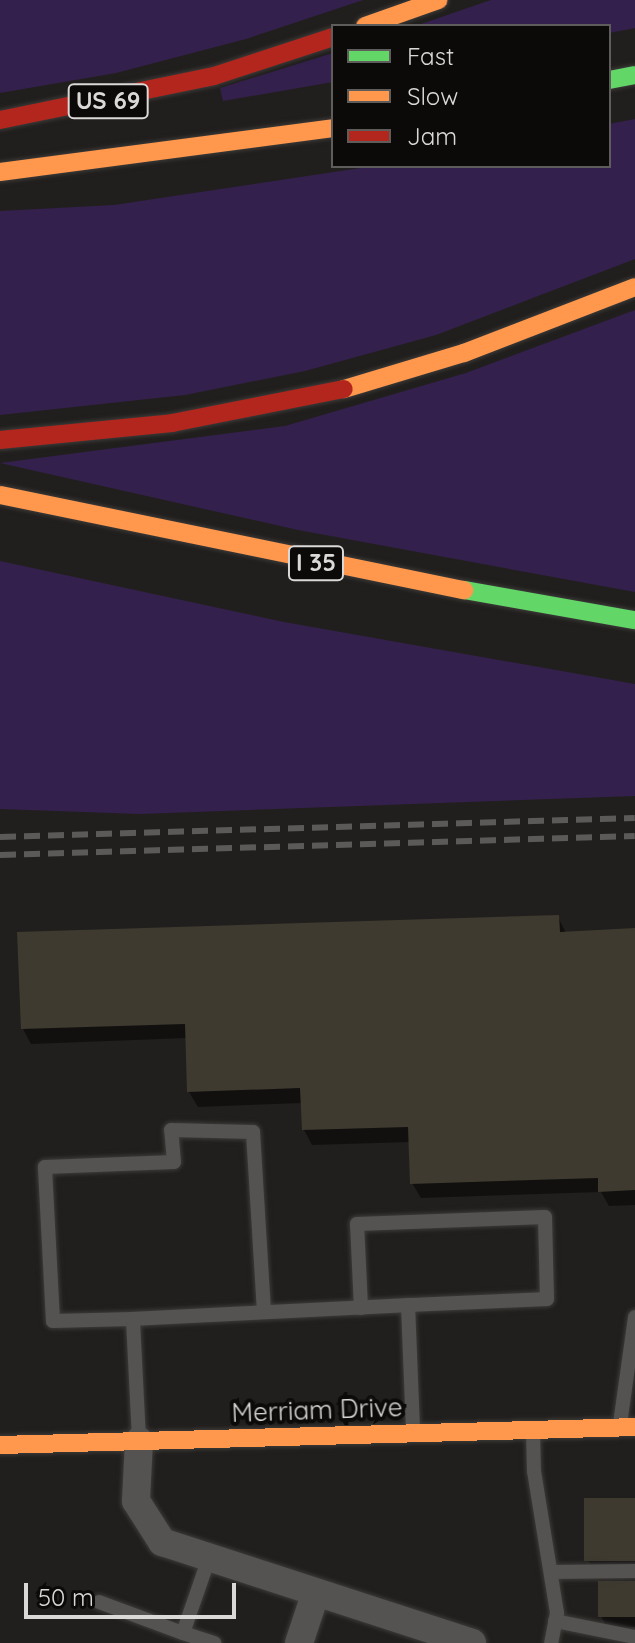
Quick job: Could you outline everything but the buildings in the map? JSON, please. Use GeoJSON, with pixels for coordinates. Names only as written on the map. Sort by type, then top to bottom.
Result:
{"type":"FeatureCollection","features":[{"type":"Feature","properties":{"kind":"main road"},"geometry":{"type":"LineString","coordinates":[[371,24],[439,0]]}},
{"type":"Feature","properties":{"kind":"main road","name":"US 69"},"geometry":{"type":"LineString","coordinates":[[0,120],[214,76],[331,38]]}},
{"type":"Feature","properties":{"kind":"main road"},"geometry":{"type":"LineString","coordinates":[[611,80],[635,75]]}},
{"type":"Feature","properties":{"kind":"main road"},"geometry":{"type":"LineString","coordinates":[[0,172],[331,128]]}},
{"type":"Feature","properties":{"kind":"main road"},"geometry":{"type":"LineString","coordinates":[[0,440],[172,423],[319,396],[464,353],[635,287]]}},
{"type":"Feature","properties":{"kind":"main road","name":"I 35"},"geometry":{"type":"LineString","coordinates":[[0,495],[357,572],[635,620]]}},
{"type":"Feature","properties":{"kind":"main road","name":"Merriam Drive"},"geometry":{"type":"LineString","coordinates":[[0,1445],[627,1428]]}},
{"type":"Feature","properties":{"kind":"street"},"geometry":{"type":"LineString","coordinates":[[139,1441],[136,1501],[162,1542],[315,1595],[472,1643]]}},
{"type":"Feature","properties":{"kind":"street"},"geometry":{"type":"LineString","coordinates":[[299,1643],[315,1595]]}},
{"type":"Feature","properties":{"kind":"lane"},"geometry":{"type":"LineString","coordinates":[[264,1312],[253,1132],[171,1130],[174,1162],[45,1167],[53,1321],[133,1319],[361,1308],[408,1305],[547,1299],[545,1217],[357,1224],[361,1308]]}},
{"type":"Feature","properties":{"kind":"lane"},"geometry":{"type":"LineString","coordinates":[[408,1305],[413,1434]]}},
{"type":"Feature","properties":{"kind":"lane"},"geometry":{"type":"LineString","coordinates":[[627,1428],[635,1317]]}},
{"type":"Feature","properties":{"kind":"lane"},"geometry":{"type":"LineString","coordinates":[[133,1319],[139,1441]]}},
{"type":"Feature","properties":{"kind":"lane"},"geometry":{"type":"LineString","coordinates":[[533,1430],[551,1572],[555,1621],[551,1643]]}},
{"type":"Feature","properties":{"kind":"lane"},"geometry":{"type":"LineString","coordinates":[[183,1633],[209,1558]]}},
{"type":"Feature","properties":{"kind":"lane"},"geometry":{"type":"LineString","coordinates":[[551,1572],[635,1571]]}},
{"type":"Feature","properties":{"kind":"lane"},"geometry":{"type":"LineString","coordinates":[[99,1602],[214,1643]]}},
{"type":"Feature","properties":{"kind":"lane"},"geometry":{"type":"LineString","coordinates":[[555,1621],[635,1637]]}},
{"type":"Feature","properties":{"kind":"shaded area"},"geometry":{"type":"Polygon","coordinates":[[[0,0],[363,0],[246,39],[116,73],[0,93],[0,0]]]}},
{"type":"Feature","properties":{"kind":"shaded area"},"geometry":{"type":"Polygon","coordinates":[[[491,0],[635,0],[635,28],[611,33],[611,24],[421,24],[491,0]]]}},
{"type":"Feature","properties":{"kind":"shaded area"},"geometry":{"type":"Polygon","coordinates":[[[331,54],[331,82],[223,101],[220,88],[331,54]]]}},
{"type":"Feature","properties":{"kind":"shaded area"},"geometry":{"type":"Polygon","coordinates":[[[635,119],[635,259],[436,335],[305,371],[185,395],[0,415],[0,211],[114,205],[361,168],[611,168],[611,124],[635,119]]]}},
{"type":"Feature","properties":{"kind":"shaded area"},"geometry":{"type":"Polygon","coordinates":[[[635,310],[635,592],[298,530],[0,463],[285,426],[466,373],[635,310]]]}},
{"type":"Feature","properties":{"kind":"shaded area"},"geometry":{"type":"Polygon","coordinates":[[[0,561],[284,622],[635,684],[635,796],[140,814],[0,809],[0,561]]]}},
{"type":"Feature","properties":{"kind":"railway"},"geometry":{"type":"LineString","coordinates":[[0,837],[635,818]]}},
{"type":"Feature","properties":{"kind":"railway"},"geometry":{"type":"LineString","coordinates":[[0,855],[635,836]]}},
{"type":"Feature","properties":{"kind":"traffic: fast"},"geometry":{"type":"LineString","coordinates":[[611,80],[635,75]]}},
{"type":"Feature","properties":{"kind":"traffic: fast"},"geometry":{"type":"LineString","coordinates":[[464,590],[635,620]]}},
{"type":"Feature","properties":{"kind":"traffic: slow"},"geometry":{"type":"LineString","coordinates":[[371,24],[439,0]]}},
{"type":"Feature","properties":{"kind":"traffic: slow"},"geometry":{"type":"LineString","coordinates":[[0,172],[331,128]]}},
{"type":"Feature","properties":{"kind":"traffic: slow"},"geometry":{"type":"LineString","coordinates":[[344,389],[464,353],[635,287]]}},
{"type":"Feature","properties":{"kind":"traffic: slow"},"geometry":{"type":"LineString","coordinates":[[0,495],[464,590]]}},
{"type":"Feature","properties":{"kind":"traffic: slow"},"geometry":{"type":"LineString","coordinates":[[0,1445],[635,1427]]}},
{"type":"Feature","properties":{"kind":"traffic: jam"},"geometry":{"type":"LineString","coordinates":[[0,120],[214,76],[331,38]]}},
{"type":"Feature","properties":{"kind":"traffic: jam"},"geometry":{"type":"LineString","coordinates":[[0,440],[172,423],[344,389]]}}]}
